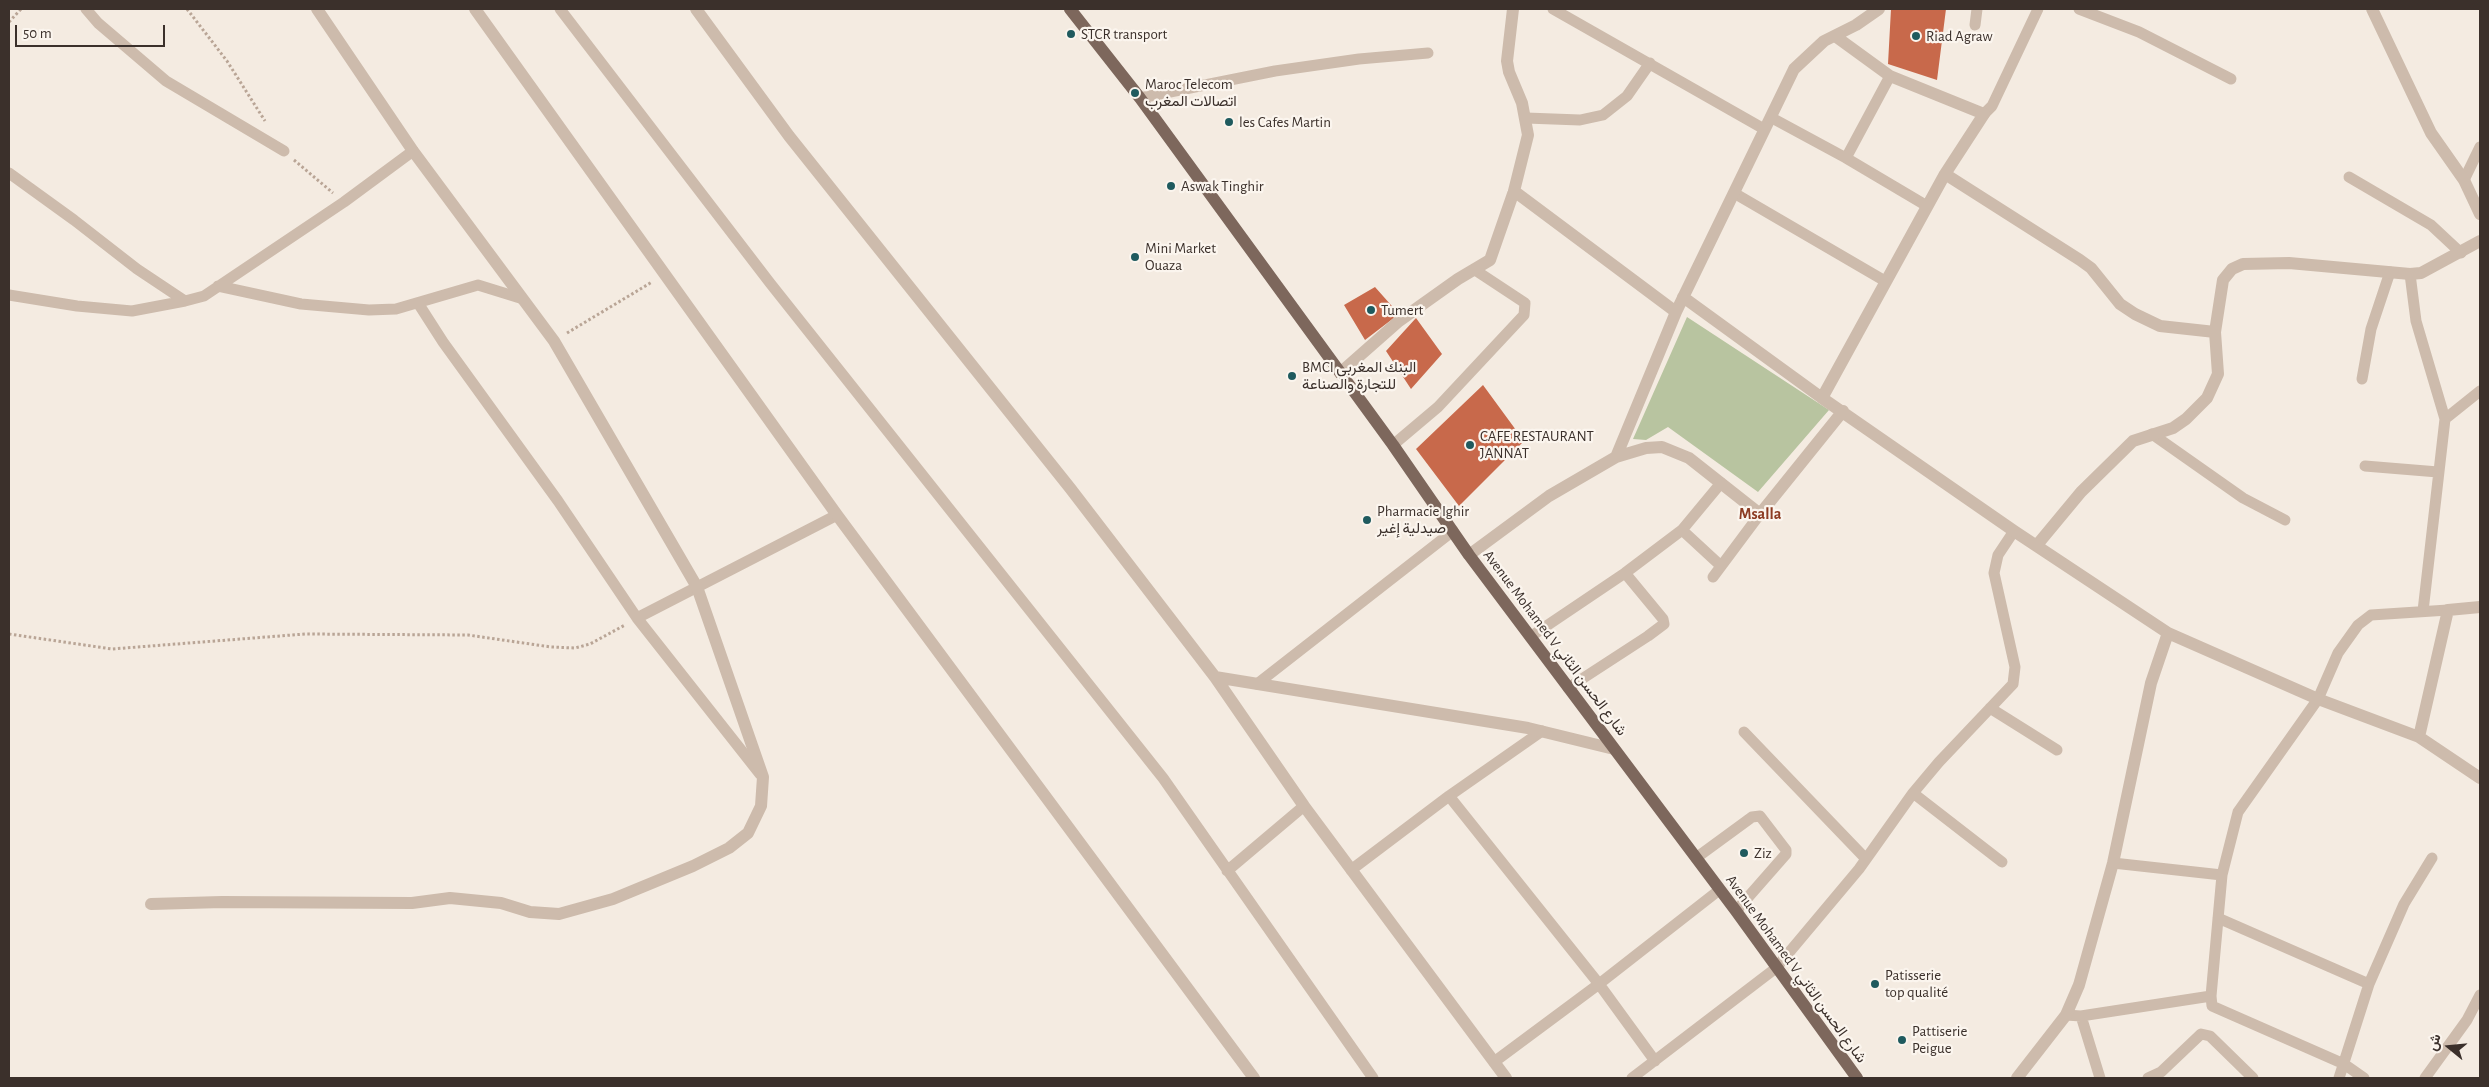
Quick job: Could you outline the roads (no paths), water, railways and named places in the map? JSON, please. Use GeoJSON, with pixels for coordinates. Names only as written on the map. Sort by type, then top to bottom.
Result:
{"type":"FeatureCollection","features":[{"type":"Feature","properties":{"kind":"main road","name":"Avenue Mohamed V شارع الحسن الثاني"},"geometry":{"type":"LineString","coordinates":[[1070,9],[1140,98],[1393,445],[1469,555],[1696,858],[1718,891],[1736,911],[1857,1078]]}},
{"type":"Feature","properties":{"kind":"street"},"geometry":{"type":"LineString","coordinates":[[151,904],[222,902],[412,904],[450,898],[501,903],[530,912],[559,914],[613,899],[693,866],[729,848],[748,833],[761,806],[763,777],[698,587],[554,341],[520,298],[413,151],[317,9]]}},
{"type":"Feature","properties":{"kind":"street"},"geometry":{"type":"LineString","coordinates":[[475,9],[837,515],[1254,1078]]}},
{"type":"Feature","properties":{"kind":"street"},"geometry":{"type":"LineString","coordinates":[[696,9],[789,136],[1070,488],[1215,677],[1304,806],[1506,1078]]}},
{"type":"Feature","properties":{"kind":"street"},"geometry":{"type":"LineString","coordinates":[[1340,373],[1399,321],[1458,278],[1490,260],[1514,192],[1528,135],[1526,118],[1509,72],[1508,61],[1513,9]]}},
{"type":"Feature","properties":{"kind":"street"},"geometry":{"type":"LineString","coordinates":[[1616,457],[1676,312],[1764,129],[1772,118],[1794,68],[1824,41],[1879,9]]}},
{"type":"Feature","properties":{"kind":"street"},"geometry":{"type":"LineString","coordinates":[[2372,9],[2431,133],[2464,180],[2480,214]]}},
{"type":"Feature","properties":{"kind":"street"},"geometry":{"type":"LineString","coordinates":[[1822,398],[1945,174],[1984,114],[1890,76],[1835,36]]}},
{"type":"Feature","properties":{"kind":"street"},"geometry":{"type":"LineString","coordinates":[[1945,174],[2091,268],[2120,304],[2135,314],[2160,326],[2215,332]]}},
{"type":"Feature","properties":{"kind":"street"},"geometry":{"type":"LineString","coordinates":[[1514,192],[1676,312]]}},
{"type":"Feature","properties":{"kind":"street"},"geometry":{"type":"LineString","coordinates":[[2037,545],[2081,492],[2126,448],[2133,442],[2173,428],[2186,420],[2207,398],[2218,374],[2215,332],[2223,280],[2232,270],[2243,264],[2289,263],[2410,274],[2433,268],[2480,241]]}},
{"type":"Feature","properties":{"kind":"street"},"geometry":{"type":"LineString","coordinates":[[1683,297],[1822,398],[2014,532],[2037,545],[2168,633],[2318,699],[2419,736],[2480,778]]}},
{"type":"Feature","properties":{"kind":"street"},"geometry":{"type":"LineString","coordinates":[[1469,555],[1549,496],[1616,457],[1646,448],[1662,447],[1689,458],[1760,514],[1843,411]]}},
{"type":"Feature","properties":{"kind":"street"},"geometry":{"type":"LineString","coordinates":[[2419,736],[2448,610],[2480,607]]}},
{"type":"Feature","properties":{"kind":"street"},"geometry":{"type":"LineString","coordinates":[[2017,1078],[2066,1015],[2079,985],[2113,863],[2151,683],[2168,633]]}},
{"type":"Feature","properties":{"kind":"street"},"geometry":{"type":"LineString","coordinates":[[1215,677],[1542,731],[1614,749]]}},
{"type":"Feature","properties":{"kind":"lane"},"geometry":{"type":"LineString","coordinates":[[86,9],[98,23],[166,81],[284,151]]}},
{"type":"Feature","properties":{"kind":"lane"},"geometry":{"type":"LineString","coordinates":[[560,9],[770,283],[1162,778],[1373,1078]]}},
{"type":"Feature","properties":{"kind":"lane"},"geometry":{"type":"LineString","coordinates":[[1553,9],[1764,129]]}},
{"type":"Feature","properties":{"kind":"lane"},"geometry":{"type":"LineString","coordinates":[[1975,25],[1977,9]]}},
{"type":"Feature","properties":{"kind":"lane"},"geometry":{"type":"LineString","coordinates":[[1984,114],[1992,106],[2038,9]]}},
{"type":"Feature","properties":{"kind":"lane"},"geometry":{"type":"LineString","coordinates":[[2079,9],[2100,12],[2231,79]]}},
{"type":"Feature","properties":{"kind":"lane"},"geometry":{"type":"LineString","coordinates":[[1140,98],[1275,71],[1359,59],[1428,53]]}},
{"type":"Feature","properties":{"kind":"lane"},"geometry":{"type":"LineString","coordinates":[[1526,118],[1580,120],[1603,115],[1627,96],[1650,63]]}},
{"type":"Feature","properties":{"kind":"lane"},"geometry":{"type":"LineString","coordinates":[[1846,158],[1890,76]]}},
{"type":"Feature","properties":{"kind":"lane"},"geometry":{"type":"LineString","coordinates":[[1772,118],[1846,158],[1927,206]]}},
{"type":"Feature","properties":{"kind":"lane"},"geometry":{"type":"LineString","coordinates":[[2464,180],[2480,147]]}},
{"type":"Feature","properties":{"kind":"lane"},"geometry":{"type":"LineString","coordinates":[[9,295],[77,306],[132,311],[195,300],[344,202],[413,151]]}},
{"type":"Feature","properties":{"kind":"lane"},"geometry":{"type":"LineString","coordinates":[[9,173],[74,220],[137,270],[185,301]]}},
{"type":"Feature","properties":{"kind":"lane"},"geometry":{"type":"LineString","coordinates":[[2349,176],[2431,225],[2461,253]]}},
{"type":"Feature","properties":{"kind":"lane"},"geometry":{"type":"LineString","coordinates":[[1734,193],[1885,281]]}},
{"type":"Feature","properties":{"kind":"lane"},"geometry":{"type":"LineString","coordinates":[[1393,445],[1438,408],[1524,315],[1525,303],[1475,270]]}},
{"type":"Feature","properties":{"kind":"lane"},"geometry":{"type":"LineString","coordinates":[[2362,379],[2371,329],[2390,272]]}},
{"type":"Feature","properties":{"kind":"lane"},"geometry":{"type":"LineString","coordinates":[[2410,274],[2416,321],[2445,419],[2423,611]]}},
{"type":"Feature","properties":{"kind":"lane"},"geometry":{"type":"LineString","coordinates":[[218,286],[324,308],[396,309],[478,285],[520,298]]}},
{"type":"Feature","properties":{"kind":"lane"},"geometry":{"type":"LineString","coordinates":[[418,303],[443,342],[549,488],[637,618],[763,777]]}},
{"type":"Feature","properties":{"kind":"lane"},"geometry":{"type":"LineString","coordinates":[[2445,419],[2479,396]]}},
{"type":"Feature","properties":{"kind":"lane"},"geometry":{"type":"LineString","coordinates":[[2152,434],[2243,498],[2285,520]]}},
{"type":"Feature","properties":{"kind":"lane"},"geometry":{"type":"LineString","coordinates":[[2365,466],[2438,472]]}},
{"type":"Feature","properties":{"kind":"lane"},"geometry":{"type":"LineString","coordinates":[[1530,637],[1625,573],[1682,530],[1721,483]]}},
{"type":"Feature","properties":{"kind":"lane"},"geometry":{"type":"LineString","coordinates":[[1713,577],[1760,514]]}},
{"type":"Feature","properties":{"kind":"lane"},"geometry":{"type":"LineString","coordinates":[[637,618],[837,515]]}},
{"type":"Feature","properties":{"kind":"lane"},"geometry":{"type":"LineString","coordinates":[[1682,530],[1721,566]]}},
{"type":"Feature","properties":{"kind":"lane"},"geometry":{"type":"LineString","coordinates":[[1257,684],[1453,531]]}},
{"type":"Feature","properties":{"kind":"lane"},"geometry":{"type":"LineString","coordinates":[[1632,1078],[1776,968],[1866,859],[1913,793],[1939,762],[2013,684],[2015,676],[1994,573],[1998,555],[2014,532]]}},
{"type":"Feature","properties":{"kind":"lane"},"geometry":{"type":"LineString","coordinates":[[1568,688],[1664,624],[1663,619],[1625,573]]}},
{"type":"Feature","properties":{"kind":"lane"},"geometry":{"type":"LineString","coordinates":[[2364,1078],[2344,1064],[2214,1008],[2210,1003],[2222,875],[2238,812],[2318,699],[2338,653],[2364,618],[2371,615],[2448,610]]}},
{"type":"Feature","properties":{"kind":"lane"},"geometry":{"type":"LineString","coordinates":[[1990,708],[2057,750]]}},
{"type":"Feature","properties":{"kind":"lane"},"geometry":{"type":"LineString","coordinates":[[1352,870],[1449,796],[1542,731]]}},
{"type":"Feature","properties":{"kind":"lane"},"geometry":{"type":"LineString","coordinates":[[1744,732],[1866,859]]}},
{"type":"Feature","properties":{"kind":"lane"},"geometry":{"type":"LineString","coordinates":[[1913,793],[2002,862]]}},
{"type":"Feature","properties":{"kind":"lane"},"geometry":{"type":"LineString","coordinates":[[1449,796],[1599,984],[1655,1061]]}},
{"type":"Feature","properties":{"kind":"lane"},"geometry":{"type":"LineString","coordinates":[[1228,871],[1304,806]]}},
{"type":"Feature","properties":{"kind":"lane"},"geometry":{"type":"LineString","coordinates":[[1696,858],[1752,817],[1760,816],[1786,850],[1786,854],[1736,911]]}},
{"type":"Feature","properties":{"kind":"lane"},"geometry":{"type":"LineString","coordinates":[[2339,1078],[2369,984],[2404,904],[2432,858]]}},
{"type":"Feature","properties":{"kind":"lane"},"geometry":{"type":"LineString","coordinates":[[2113,863],[2222,875]]}},
{"type":"Feature","properties":{"kind":"lane"},"geometry":{"type":"LineString","coordinates":[[1494,1062],[1599,984],[1718,891]]}},
{"type":"Feature","properties":{"kind":"lane"},"geometry":{"type":"LineString","coordinates":[[2218,918],[2369,984]]}},
{"type":"Feature","properties":{"kind":"lane"},"geometry":{"type":"LineString","coordinates":[[2425,1078],[2467,1020],[2480,995]]}},
{"type":"Feature","properties":{"kind":"lane"},"geometry":{"type":"LineString","coordinates":[[2066,1015],[2081,1016],[2210,996]]}},
{"type":"Feature","properties":{"kind":"lane"},"geometry":{"type":"LineString","coordinates":[[2081,1016],[2100,1078]]}},
{"type":"Feature","properties":{"kind":"lane"},"geometry":{"type":"LineString","coordinates":[[2148,1078],[2161,1072],[2200,1034],[2210,1036],[2253,1078]]}},
{"type":"Feature","properties":{"kind":"place","name":"STCR transport"},"geometry":{"type":"Point","coordinates":[1071,34]}},
{"type":"Feature","properties":{"kind":"place","name":"Riad Agraw"},"geometry":{"type":"Point","coordinates":[1916,36]}},
{"type":"Feature","properties":{"kind":"place","name":"Maroc Telecom اتصالات المغرب"},"geometry":{"type":"Point","coordinates":[1135,93]}},
{"type":"Feature","properties":{"kind":"place","name":"les Cafes Martin"},"geometry":{"type":"Point","coordinates":[1229,122]}},
{"type":"Feature","properties":{"kind":"place","name":"Aswak Tinghir"},"geometry":{"type":"Point","coordinates":[1171,186]}},
{"type":"Feature","properties":{"kind":"place","name":"Mini Market Ouaza"},"geometry":{"type":"Point","coordinates":[1135,257]}},
{"type":"Feature","properties":{"kind":"place","name":"Tumert"},"geometry":{"type":"Point","coordinates":[1371,310]}},
{"type":"Feature","properties":{"kind":"place","name":"BMCI البنك المغربي للتجارة والصناعة"},"geometry":{"type":"Point","coordinates":[1292,376]}},
{"type":"Feature","properties":{"kind":"place","name":"CAFE RESTAURANT JANNAT"},"geometry":{"type":"Point","coordinates":[1470,445]}},
{"type":"Feature","properties":{"kind":"place","name":"Pharmacie Ighir صيدلية إغير"},"geometry":{"type":"Point","coordinates":[1367,520]}},
{"type":"Feature","properties":{"kind":"place","name":"Ziz"},"geometry":{"type":"Point","coordinates":[1744,853]}},
{"type":"Feature","properties":{"kind":"place","name":"Patisserie top qualité"},"geometry":{"type":"Point","coordinates":[1875,984]}},
{"type":"Feature","properties":{"kind":"place","name":"Pattiserie Peigue"},"geometry":{"type":"Point","coordinates":[1902,1040]}},
{"type":"Feature","properties":{"kind":"district","name":"Msalla"},"geometry":{"type":"Point","coordinates":[1760,514]}}]}
